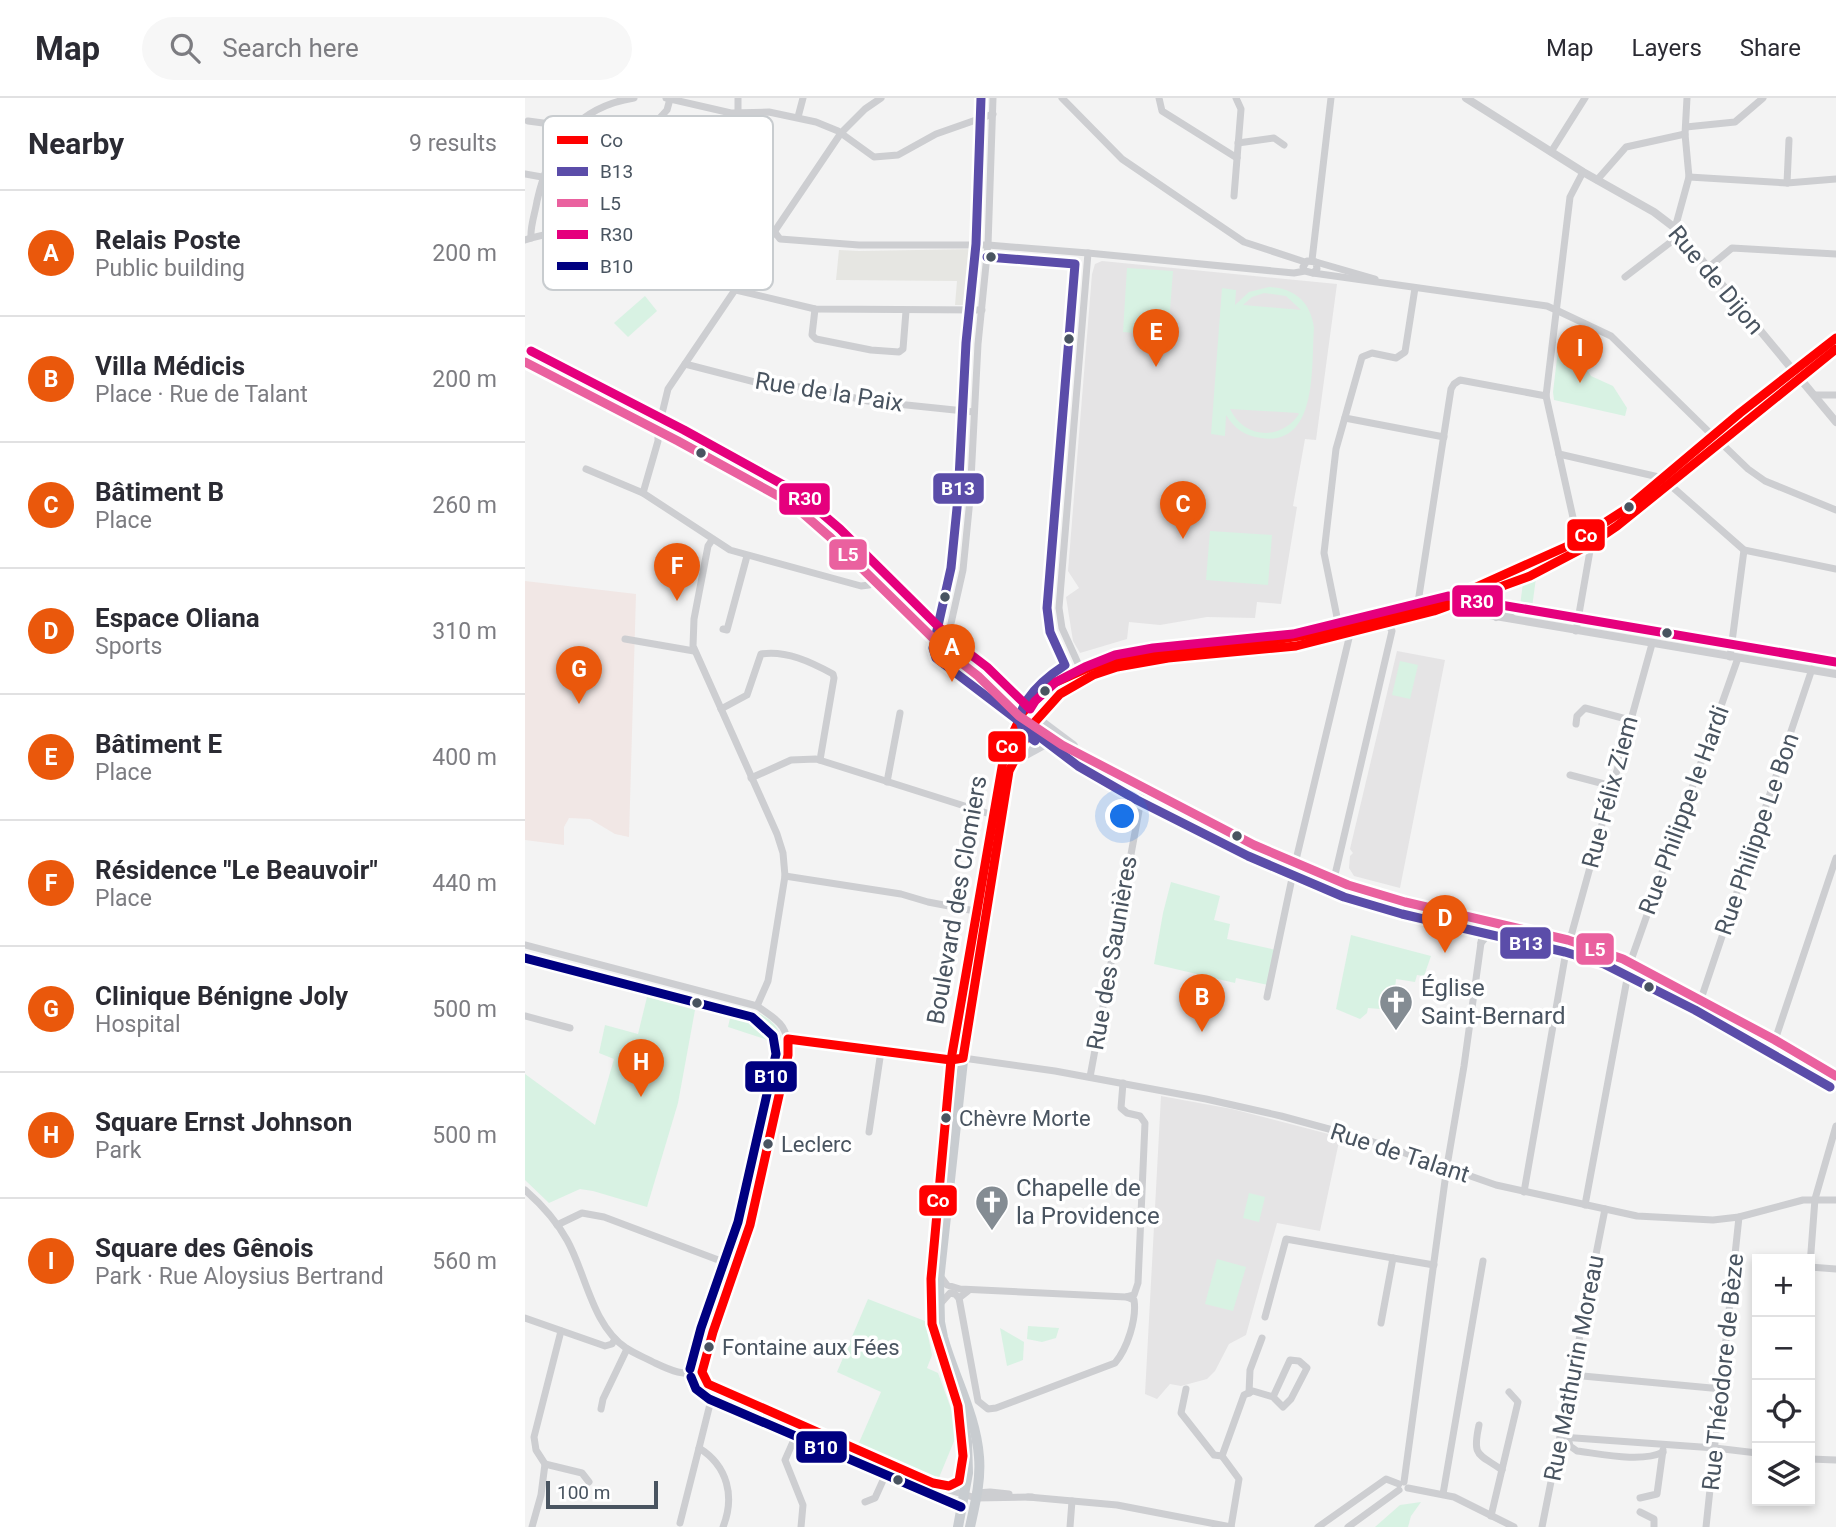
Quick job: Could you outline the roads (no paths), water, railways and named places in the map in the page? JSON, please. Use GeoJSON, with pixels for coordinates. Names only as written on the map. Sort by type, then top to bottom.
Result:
{"type":"FeatureCollection","features":[{"type":"Feature","properties":{"kind":"main road"},"geometry":{"type":"LineString","coordinates":[[1028,718],[1071,686],[1118,667],[1154,660],[1283,648],[1350,634],[1448,608],[1510,583],[1591,545],[1617,526],[1666,481],[1836,338]]}},
{"type":"Feature","properties":{"kind":"main road"},"geometry":{"type":"LineString","coordinates":[[1796,374],[1836,349]]}},
{"type":"Feature","properties":{"kind":"main road"},"geometry":{"type":"LineString","coordinates":[[525,362],[658,430],[791,503],[831,538],[945,650],[1053,739],[1143,789],[1295,864],[1334,879],[1405,902],[1568,940],[1630,962],[1836,1076]]}},
{"type":"Feature","properties":{"kind":"main road"},"geometry":{"type":"LineString","coordinates":[[1028,718],[1039,703],[1069,676],[1135,654],[1269,642],[1417,609],[1466,592],[1578,540],[1606,524],[1666,481]]}},
{"type":"Feature","properties":{"kind":"main road"},"geometry":{"type":"LineString","coordinates":[[1466,592],[1487,593],[1498,582],[1528,569],[1551,554]]}},
{"type":"Feature","properties":{"kind":"main road"},"geometry":{"type":"LineString","coordinates":[[1028,718],[1084,755]]}},
{"type":"Feature","properties":{"kind":"main road","name":"Boulevard des Clomiers"},"geometry":{"type":"LineString","coordinates":[[973,1495],[979,1458],[977,1437],[947,1352],[939,1307],[940,1272],[963,1058],[1011,766],[1028,718]]}},
{"type":"Feature","properties":{"kind":"main road","name":"Boulevard des Clomiers"},"geometry":{"type":"LineString","coordinates":[[973,1495],[966,1433],[939,1350],[931,1310],[931,1279],[951,1060],[975,911],[1010,730],[1028,718]]}},
{"type":"Feature","properties":{"kind":"main road"},"geometry":{"type":"LineString","coordinates":[[1011,766],[1053,739]]}},
{"type":"Feature","properties":{"kind":"main road"},"geometry":{"type":"LineString","coordinates":[[951,1060],[963,1058]]}},
{"type":"Feature","properties":{"kind":"main road"},"geometry":{"type":"LineString","coordinates":[[958,1527],[973,1495]]}},
{"type":"Feature","properties":{"kind":"main road"},"geometry":{"type":"LineString","coordinates":[[964,1527],[973,1495]]}},
{"type":"Feature","properties":{"kind":"main road"},"geometry":{"type":"LineString","coordinates":[[970,1527],[973,1495]]}},
{"type":"Feature","properties":{"kind":"street"},"geometry":{"type":"LineString","coordinates":[[589,116],[617,100],[634,98]]}},
{"type":"Feature","properties":{"kind":"street"},"geometry":{"type":"LineString","coordinates":[[662,116],[667,110],[668,98],[731,113],[769,112],[799,117],[830,126],[874,157],[887,157],[898,155],[936,134],[993,114]]}},
{"type":"Feature","properties":{"kind":"street"},"geometry":{"type":"LineString","coordinates":[[738,98],[738,116]]}},
{"type":"Feature","properties":{"kind":"street"},"geometry":{"type":"LineString","coordinates":[[799,117],[803,98]]}},
{"type":"Feature","properties":{"kind":"street"},"geometry":{"type":"LineString","coordinates":[[881,98],[865,109],[841,134],[774,231],[780,239],[846,244],[988,246],[1088,253],[1294,274],[1310,266]]}},
{"type":"Feature","properties":{"kind":"street"},"geometry":{"type":"LineString","coordinates":[[945,650],[963,570],[988,246],[993,98]]}},
{"type":"Feature","properties":{"kind":"street"},"geometry":{"type":"LineString","coordinates":[[1062,98],[1122,159],[1244,242],[1310,266],[1392,285],[1547,306],[1611,336],[1748,469],[1765,481],[1836,510]]}},
{"type":"Feature","properties":{"kind":"street"},"geometry":{"type":"LineString","coordinates":[[1159,98],[1162,111],[1237,158]]}},
{"type":"Feature","properties":{"kind":"street"},"geometry":{"type":"LineString","coordinates":[[1234,195],[1241,109],[1236,98]]}},
{"type":"Feature","properties":{"kind":"street"},"geometry":{"type":"LineString","coordinates":[[1310,266],[1331,98]]}},
{"type":"Feature","properties":{"kind":"street","name":"Rue de Dijon"},"geometry":{"type":"LineString","coordinates":[[1466,98],[1583,172],[1654,212],[1677,231],[1836,422]]}},
{"type":"Feature","properties":{"kind":"street"},"geometry":{"type":"LineString","coordinates":[[1551,152],[1585,98]]}},
{"type":"Feature","properties":{"kind":"street"},"geometry":{"type":"LineString","coordinates":[[1625,277],[1677,231],[1689,177],[1686,98]]}},
{"type":"Feature","properties":{"kind":"street"},"geometry":{"type":"LineString","coordinates":[[1597,180],[1626,147],[1686,130],[1735,122],[1763,98]]}},
{"type":"Feature","properties":{"kind":"street"},"geometry":{"type":"LineString","coordinates":[[528,121],[543,123]]}},
{"type":"Feature","properties":{"kind":"street"},"geometry":{"type":"LineString","coordinates":[[1238,143],[1274,138],[1284,145]]}},
{"type":"Feature","properties":{"kind":"street"},"geometry":{"type":"LineString","coordinates":[[1787,183],[1789,139]]}},
{"type":"Feature","properties":{"kind":"street"},"geometry":{"type":"LineString","coordinates":[[1578,540],[1546,396],[1570,197],[1583,172]]}},
{"type":"Feature","properties":{"kind":"street"},"geometry":{"type":"LineString","coordinates":[[525,174],[542,177],[528,239]]}},
{"type":"Feature","properties":{"kind":"street"},"geometry":{"type":"LineString","coordinates":[[1689,177],[1787,183],[1836,179]]}},
{"type":"Feature","properties":{"kind":"street"},"geometry":{"type":"LineString","coordinates":[[1709,267],[1732,247],[1836,254]]}},
{"type":"Feature","properties":{"kind":"street"},"geometry":{"type":"LineString","coordinates":[[1081,670],[1062,628],[1059,608],[1088,253]]}},
{"type":"Feature","properties":{"kind":"street"},"geometry":{"type":"LineString","coordinates":[[1339,627],[1324,553],[1336,449],[1362,357],[1372,353],[1395,358],[1405,352],[1415,288]]}},
{"type":"Feature","properties":{"kind":"street"},"geometry":{"type":"LineString","coordinates":[[643,493],[659,440],[658,430],[668,389],[736,290],[814,309],[982,310]]}},
{"type":"Feature","properties":{"kind":"street"},"geometry":{"type":"LineString","coordinates":[[814,309],[812,335],[816,339],[871,350],[899,352],[903,349],[906,311]]}},
{"type":"Feature","properties":{"kind":"street","name":"Rue de la Paix"},"geometry":{"type":"LineString","coordinates":[[685,364],[770,386],[807,387],[868,401],[974,412]]}},
{"type":"Feature","properties":{"kind":"street"},"geometry":{"type":"LineString","coordinates":[[1417,609],[1451,389],[1454,384],[1460,380],[1546,396]]}},
{"type":"Feature","properties":{"kind":"street"},"geometry":{"type":"LineString","coordinates":[[1815,395],[1836,395]]}},
{"type":"Feature","properties":{"kind":"street"},"geometry":{"type":"LineString","coordinates":[[1345,418],[1444,437]]}},
{"type":"Feature","properties":{"kind":"street"},"geometry":{"type":"LineString","coordinates":[[1559,454],[1666,481],[1744,550],[1836,569]]}},
{"type":"Feature","properties":{"kind":"street"},"geometry":{"type":"LineString","coordinates":[[586,469],[643,493],[730,551],[861,586],[869,585],[873,581]]}},
{"type":"Feature","properties":{"kind":"street"},"geometry":{"type":"LineString","coordinates":[[712,540],[708,547],[694,619],[694,651],[781,843],[785,876],[768,981],[757,1006]]}},
{"type":"Feature","properties":{"kind":"street"},"geometry":{"type":"LineString","coordinates":[[1576,631],[1591,545]]}},
{"type":"Feature","properties":{"kind":"street","name":"Rue Philippe le Hardi"},"geometry":{"type":"LineString","coordinates":[[1585,1205],[1630,962],[1734,658],[1744,550]]}},
{"type":"Feature","properties":{"kind":"street"},"geometry":{"type":"LineString","coordinates":[[723,629],[727,630],[747,556]]}},
{"type":"Feature","properties":{"kind":"street"},"geometry":{"type":"LineString","coordinates":[[1499,613],[1502,596],[1510,583]]}},
{"type":"Feature","properties":{"kind":"street"},"geometry":{"type":"LineString","coordinates":[[1487,593],[1499,613]]}},
{"type":"Feature","properties":{"kind":"street"},"geometry":{"type":"LineString","coordinates":[[1448,608],[1499,613],[1518,621],[1836,674]]}},
{"type":"Feature","properties":{"kind":"street"},"geometry":{"type":"LineString","coordinates":[[1334,879],[1392,631],[1388,624]]}},
{"type":"Feature","properties":{"kind":"street"},"geometry":{"type":"LineString","coordinates":[[1268,997],[1295,864],[1350,634]]}},
{"type":"Feature","properties":{"kind":"street"},"geometry":{"type":"LineString","coordinates":[[625,639],[694,651]]}},
{"type":"Feature","properties":{"kind":"street","name":"Rue Félix Ziem"},"geometry":{"type":"LineString","coordinates":[[1524,1192],[1568,940],[1652,644]]}},
{"type":"Feature","properties":{"kind":"street"},"geometry":{"type":"LineString","coordinates":[[721,709],[747,695],[761,654],[796,657],[825,669],[834,678],[820,760]]}},
{"type":"Feature","properties":{"kind":"street","name":"Rue Philippe Le Bon"},"geometry":{"type":"LineString","coordinates":[[1701,999],[1812,669]]}},
{"type":"Feature","properties":{"kind":"street"},"geometry":{"type":"LineString","coordinates":[[1576,724],[1577,716],[1585,708],[1630,719]]}},
{"type":"Feature","properties":{"kind":"street"},"geometry":{"type":"LineString","coordinates":[[887,782],[900,713]]}},
{"type":"Feature","properties":{"kind":"street"},"geometry":{"type":"LineString","coordinates":[[751,778],[791,760],[820,760],[993,815]]}},
{"type":"Feature","properties":{"kind":"street"},"geometry":{"type":"LineString","coordinates":[[1570,775],[1612,786]]}},
{"type":"Feature","properties":{"kind":"street","name":"Rue des Saunières"},"geometry":{"type":"LineString","coordinates":[[1090,1077],[1143,789]]}},
{"type":"Feature","properties":{"kind":"street"},"geometry":{"type":"LineString","coordinates":[[1775,1040],[1836,858]]}},
{"type":"Feature","properties":{"kind":"street"},"geometry":{"type":"LineString","coordinates":[[785,876],[901,894],[975,911]]}},
{"type":"Feature","properties":{"kind":"street"},"geometry":{"type":"LineString","coordinates":[[1348,1527],[1403,1486],[1484,921]]}},
{"type":"Feature","properties":{"kind":"street"},"geometry":{"type":"LineString","coordinates":[[1481,944],[1492,933],[1507,926]]}},
{"type":"Feature","properties":{"kind":"street"},"geometry":{"type":"LineString","coordinates":[[525,945],[757,1006],[782,1024],[788,1039],[788,1055],[758,1193],[702,1372],[713,1388],[949,1490],[973,1495],[1117,1505],[1231,1527],[1239,1479],[1222,1456],[1214,1455],[1181,1413],[1186,1388]]}},
{"type":"Feature","properties":{"kind":"street"},"geometry":{"type":"LineString","coordinates":[[525,1016],[570,1028]]}},
{"type":"Feature","properties":{"kind":"street"},"geometry":{"type":"LineString","coordinates":[[788,1039],[951,1060]]}},
{"type":"Feature","properties":{"kind":"street"},"geometry":{"type":"LineString","coordinates":[[869,1132],[881,1051]]}},
{"type":"Feature","properties":{"kind":"street","name":"Rue de Talant"},"geometry":{"type":"LineString","coordinates":[[963,1058],[1123,1083],[1297,1120],[1447,1166],[1484,1181],[1637,1216],[1713,1220],[1739,1217],[1815,1199],[1836,1200]]}},
{"type":"Feature","properties":{"kind":"street"},"geometry":{"type":"LineString","coordinates":[[940,1272],[943,1281],[950,1286],[972,1290],[1127,1297],[1134,1295],[1138,1283],[1145,1121],[1121,1108],[1123,1083]]}},
{"type":"Feature","properties":{"kind":"street"},"geometry":{"type":"LineString","coordinates":[[1811,1254],[1815,1199],[1836,1126]]}},
{"type":"Feature","properties":{"kind":"street"},"geometry":{"type":"LineString","coordinates":[[525,1190],[570,1245],[606,1328],[615,1339],[627,1349],[678,1374],[702,1372]]}},
{"type":"Feature","properties":{"kind":"street","name":"Rue Mathurin Moreau"},"geometry":{"type":"LineString","coordinates":[[1542,1527],[1565,1437],[1572,1375],[1605,1209]]}},
{"type":"Feature","properties":{"kind":"street"},"geometry":{"type":"LineString","coordinates":[[557,1226],[582,1213],[604,1217],[737,1267]]}},
{"type":"Feature","properties":{"kind":"street","name":"Rue Théodore de Bèze"},"geometry":{"type":"LineString","coordinates":[[1706,1527],[1739,1217]]}},
{"type":"Feature","properties":{"kind":"street"},"geometry":{"type":"LineString","coordinates":[[1265,1317],[1286,1239],[1434,1265]]}},
{"type":"Feature","properties":{"kind":"street"},"geometry":{"type":"LineString","coordinates":[[1381,1323],[1393,1258]]}},
{"type":"Feature","properties":{"kind":"street"},"geometry":{"type":"LineString","coordinates":[[1443,1494],[1483,1261]]}},
{"type":"Feature","properties":{"kind":"street"},"geometry":{"type":"LineString","coordinates":[[1815,1267],[1836,1269]]}},
{"type":"Feature","properties":{"kind":"street"},"geometry":{"type":"LineString","coordinates":[[972,1290],[965,1291],[960,1298],[978,1401],[983,1407],[991,1409],[1115,1363],[1123,1352],[1135,1314],[1134,1300],[1127,1297]]}},
{"type":"Feature","properties":{"kind":"street"},"geometry":{"type":"LineString","coordinates":[[939,1307],[949,1294],[960,1298]]}},
{"type":"Feature","properties":{"kind":"street"},"geometry":{"type":"LineString","coordinates":[[525,1318],[605,1346],[612,1344],[615,1339]]}},
{"type":"Feature","properties":{"kind":"street"},"geometry":{"type":"LineString","coordinates":[[532,1527],[541,1495],[545,1464],[536,1450],[534,1437],[561,1331]]}},
{"type":"Feature","properties":{"kind":"street"},"geometry":{"type":"LineString","coordinates":[[1249,1393],[1250,1370],[1262,1338]]}},
{"type":"Feature","properties":{"kind":"street"},"geometry":{"type":"LineString","coordinates":[[601,1409],[603,1399],[627,1349]]}},
{"type":"Feature","properties":{"kind":"street"},"geometry":{"type":"LineString","coordinates":[[1222,1456],[1244,1395],[1253,1391],[1273,1397],[1283,1407],[1291,1399],[1307,1368],[1304,1364],[1290,1360],[1273,1397]]}},
{"type":"Feature","properties":{"kind":"street"},"geometry":{"type":"LineString","coordinates":[[1572,1375],[1722,1389]]}},
{"type":"Feature","properties":{"kind":"street"},"geometry":{"type":"LineString","coordinates":[[680,1523],[713,1388]]}},
{"type":"Feature","properties":{"kind":"street"},"geometry":{"type":"LineString","coordinates":[[1491,1516],[1518,1402],[1509,1392]]}},
{"type":"Feature","properties":{"kind":"street"},"geometry":{"type":"LineString","coordinates":[[800,1527],[803,1505],[785,1460],[801,1424]]}},
{"type":"Feature","properties":{"kind":"street"},"geometry":{"type":"LineString","coordinates":[[1479,1425],[1475,1446],[1477,1453],[1502,1471]]}},
{"type":"Feature","properties":{"kind":"street"},"geometry":{"type":"LineString","coordinates":[[1565,1437],[1663,1449],[1715,1448],[1752,1453]]}},
{"type":"Feature","properties":{"kind":"street"},"geometry":{"type":"LineString","coordinates":[[1565,1437],[1577,1451],[1640,1457],[1656,1455],[1663,1449]]}},
{"type":"Feature","properties":{"kind":"street"},"geometry":{"type":"LineString","coordinates":[[699,1448],[711,1458],[727,1486],[730,1508],[723,1527]]}},
{"type":"Feature","properties":{"kind":"street"},"geometry":{"type":"LineString","coordinates":[[1640,1498],[1657,1494],[1663,1449]]}},
{"type":"Feature","properties":{"kind":"street"},"geometry":{"type":"LineString","coordinates":[[1815,1459],[1836,1460]]}},
{"type":"Feature","properties":{"kind":"street"},"geometry":{"type":"LineString","coordinates":[[545,1464],[582,1473],[589,1482]]}},
{"type":"Feature","properties":{"kind":"street"},"geometry":{"type":"LineString","coordinates":[[865,1502],[875,1498],[890,1465]]}},
{"type":"Feature","properties":{"kind":"street"},"geometry":{"type":"LineString","coordinates":[[1318,1527],[1386,1479],[1403,1486],[1454,1497],[1514,1527]]}},
{"type":"Feature","properties":{"kind":"street"},"geometry":{"type":"LineString","coordinates":[[1070,1527],[1072,1501]]}},
{"type":"Feature","properties":{"kind":"street"},"geometry":{"type":"LineString","coordinates":[[1640,1512],[1654,1519],[1654,1527]]}},
{"type":"Feature","properties":{"kind":"place","name":"Bâtiment E"},"geometry":{"type":"Point","coordinates":[1156,367]}},
{"type":"Feature","properties":{"kind":"place","name":"Square des Gênois"},"geometry":{"type":"Point","coordinates":[1580,383]}},
{"type":"Feature","properties":{"kind":"place","name":"Bâtiment B"},"geometry":{"type":"Point","coordinates":[1183,539]}},
{"type":"Feature","properties":{"kind":"place","name":"Résidence \"Le Beauvoir\""},"geometry":{"type":"Point","coordinates":[677,601]}},
{"type":"Feature","properties":{"kind":"place","name":"Relais Poste"},"geometry":{"type":"Point","coordinates":[952,682]}},
{"type":"Feature","properties":{"kind":"place","name":"Clinique Bénigne Joly"},"geometry":{"type":"Point","coordinates":[579,704]}},
{"type":"Feature","properties":{"kind":"place","name":"Espace Oliana"},"geometry":{"type":"Point","coordinates":[1445,953]}},
{"type":"Feature","properties":{"kind":"place","name":"Villa Médicis"},"geometry":{"type":"Point","coordinates":[1202,1032]}},
{"type":"Feature","properties":{"kind":"place","name":"Église Saint-Bernard"},"geometry":{"type":"Point","coordinates":[1396,1032]}},
{"type":"Feature","properties":{"kind":"place","name":"Square Ernst Johnson"},"geometry":{"type":"Point","coordinates":[641,1097]}},
{"type":"Feature","properties":{"kind":"place","name":"Chèvre Morte"},"geometry":{"type":"Point","coordinates":[946,1118]}},
{"type":"Feature","properties":{"kind":"place","name":"Leclerc"},"geometry":{"type":"Point","coordinates":[768,1144]}},
{"type":"Feature","properties":{"kind":"place","name":"Chapelle de la Providence"},"geometry":{"type":"Point","coordinates":[992,1232]}},
{"type":"Feature","properties":{"kind":"place","name":"Fontaine aux Fées"},"geometry":{"type":"Point","coordinates":[709,1347]}}]}
